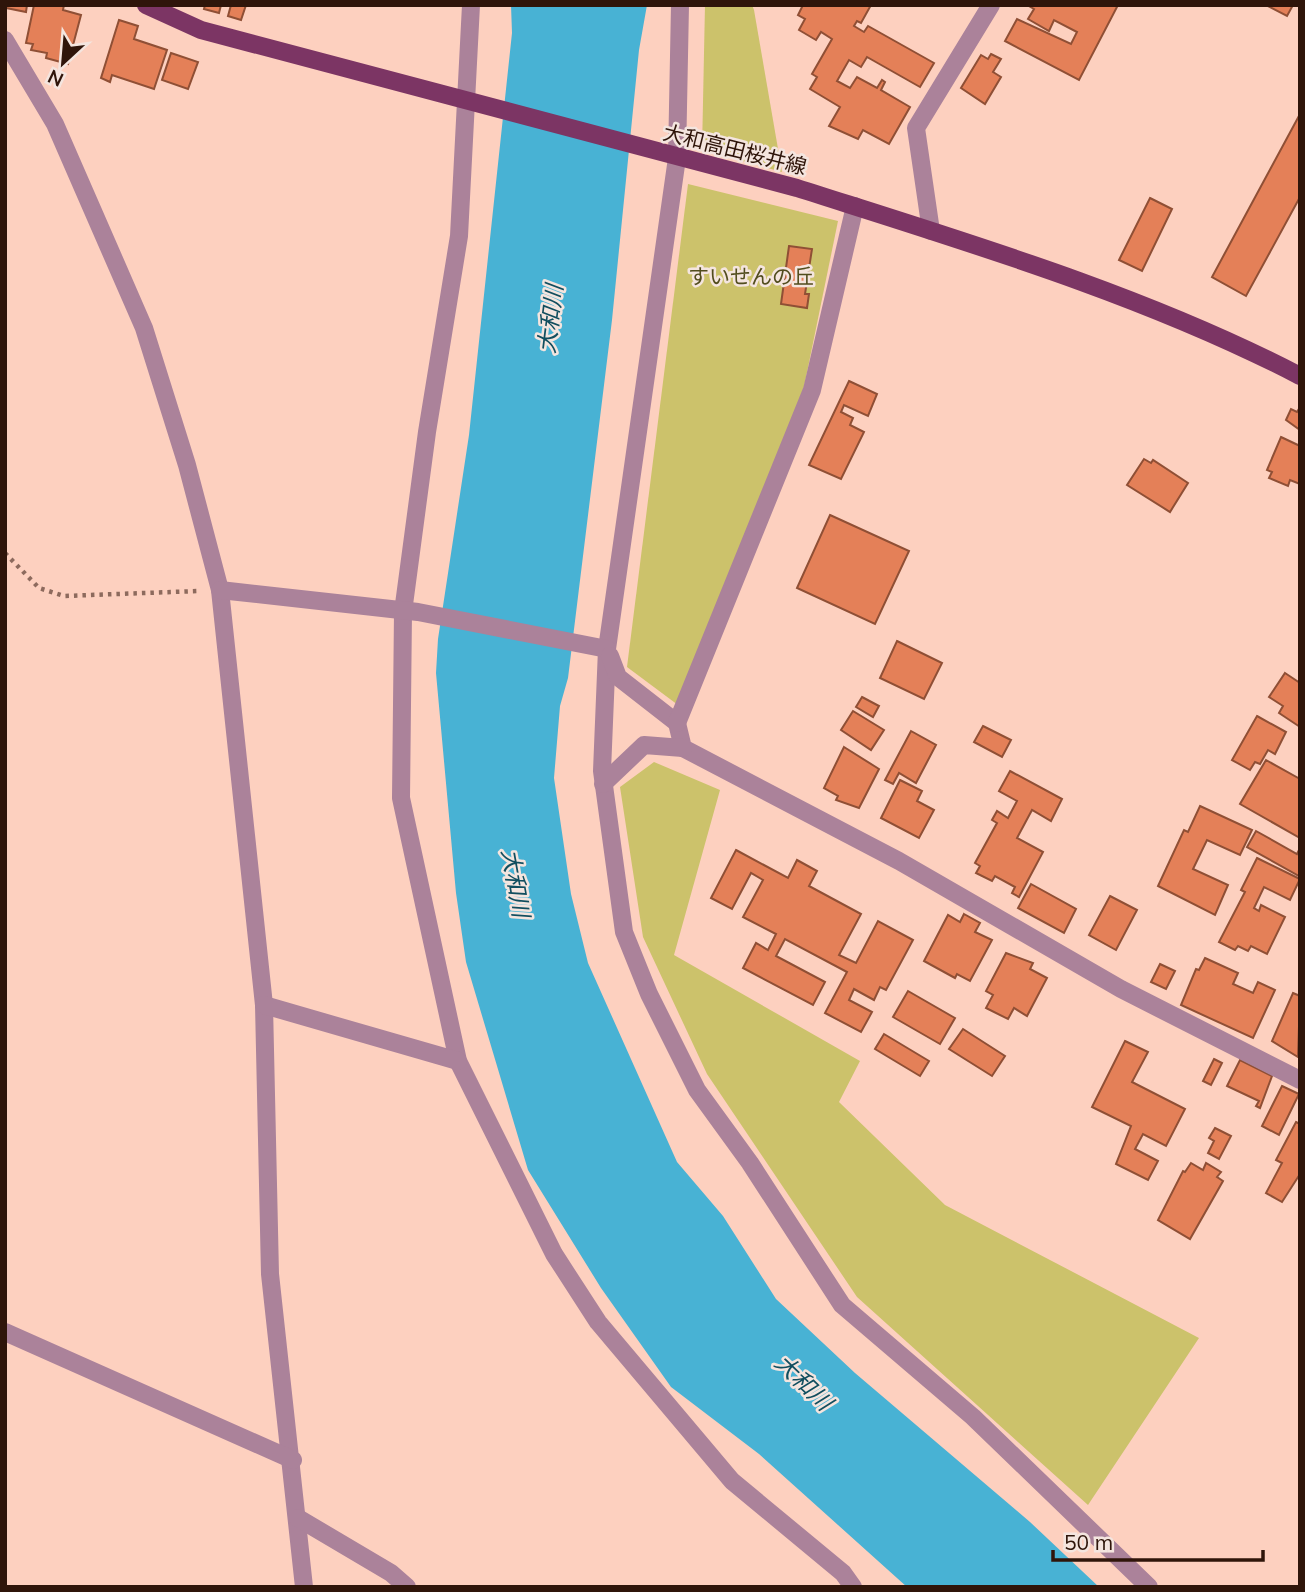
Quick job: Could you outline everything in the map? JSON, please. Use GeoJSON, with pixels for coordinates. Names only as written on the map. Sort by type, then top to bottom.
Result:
{"type":"FeatureCollection","features":[{"type":"Feature","properties":{"kind":"main road","name":"大和高田桜井線"},"geometry":{"type":"LineString","coordinates":[[146,5],[201,30],[669,156],[797,187],[1099,290],[1256,353],[1300,376]]}},
{"type":"Feature","properties":{"kind":"street"},"geometry":{"type":"LineString","coordinates":[[471,5],[474,104],[459,236],[427,432],[410,612],[401,798],[458,1060],[554,1254],[598,1321],[732,1481],[843,1573],[853,1587]]}},
{"type":"Feature","properties":{"kind":"street"},"geometry":{"type":"LineString","coordinates":[[680,5],[669,156],[601,648],[603,784],[624,932],[649,994],[697,1090],[750,1163],[842,1305],[973,1417],[1149,1587]]}},
{"type":"Feature","properties":{"kind":"street"},"geometry":{"type":"LineString","coordinates":[[931,231],[916,128],[991,5]]}},
{"type":"Feature","properties":{"kind":"street"},"geometry":{"type":"LineString","coordinates":[[5,40],[55,124],[144,328],[187,465],[220,590],[264,1005],[270,1274],[304,1587]]}},
{"type":"Feature","properties":{"kind":"street"},"geometry":{"type":"LineString","coordinates":[[683,748],[677,723],[812,390],[855,206]]}},
{"type":"Feature","properties":{"kind":"street"},"geometry":{"type":"LineString","coordinates":[[220,590],[410,612],[601,648],[618,677],[677,723]]}},
{"type":"Feature","properties":{"kind":"street"},"geometry":{"type":"LineString","coordinates":[[603,784],[644,745],[683,748],[899,861],[1121,989],[1300,1080]]}},
{"type":"Feature","properties":{"kind":"street"},"geometry":{"type":"LineString","coordinates":[[264,1005],[458,1060]]}},
{"type":"Feature","properties":{"kind":"street"},"geometry":{"type":"LineString","coordinates":[[5,1332],[292,1460]]}},
{"type":"Feature","properties":{"kind":"street"},"geometry":{"type":"LineString","coordinates":[[298,1518],[391,1573],[407,1587]]}},
{"type":"Feature","properties":{"kind":"path"},"geometry":{"type":"LineString","coordinates":[[5,553],[40,588],[64,596],[220,590]]}},
{"type":"Feature","properties":{"kind":"green space"},"geometry":{"type":"Polygon","coordinates":[[[705,5],[752,5],[782,172],[702,150],[705,5]]]}},
{"type":"Feature","properties":{"kind":"green space","name":"すいせんの丘"},"geometry":{"type":"Polygon","coordinates":[[[688,184],[838,221],[804,387],[682,708],[627,667],[688,184]]]}},
{"type":"Feature","properties":{"kind":"green space"},"geometry":{"type":"Polygon","coordinates":[[[654,762],[720,790],[674,955],[860,1061],[839,1102],[945,1205],[1199,1338],[1088,1505],[857,1297],[707,1074],[643,937],[620,787],[654,762]]]}},
{"type":"Feature","properties":{"kind":"water","name":"大和川"},"geometry":{"type":"Polygon","coordinates":[[[511,5],[647,5],[639,50],[612,320],[568,678],[560,706],[554,778],[571,894],[588,963],[677,1162],[723,1216],[776,1299],[855,1373],[1030,1522],[1099,1587],[907,1587],[759,1454],[671,1387],[601,1288],[528,1170],[466,962],[456,893],[436,673],[438,639],[469,435],[512,33],[511,5]]]}},
{"type":"Feature","properties":{"kind":"building"},"geometry":{"type":"Polygon","coordinates":[[[7,5],[27,5],[26,12],[6,8],[7,5]]]}},
{"type":"Feature","properties":{"kind":"building"},"geometry":{"type":"Polygon","coordinates":[[[34,5],[64,5],[63,10],[81,15],[68,64],[46,58],[47,53],[31,50],[33,44],[26,43],[34,5]]]}},
{"type":"Feature","properties":{"kind":"building"},"geometry":{"type":"Polygon","coordinates":[[[205,5],[221,5],[219,13],[204,9],[205,5]]]}},
{"type":"Feature","properties":{"kind":"building"},"geometry":{"type":"Polygon","coordinates":[[[231,5],[246,5],[241,20],[228,16],[231,5]]]}},
{"type":"Feature","properties":{"kind":"building"},"geometry":{"type":"Polygon","coordinates":[[[803,5],[871,5],[861,23],[857,21],[854,26],[864,32],[868,26],[934,63],[920,87],[867,57],[861,67],[849,60],[837,81],[850,88],[857,77],[877,88],[882,80],[885,82],[881,90],[910,107],[889,144],[863,130],[858,139],[829,126],[840,107],[810,89],[817,77],[812,74],[832,39],[821,32],[816,40],[799,30],[805,19],[798,15],[803,5]]]}},
{"type":"Feature","properties":{"kind":"building"},"geometry":{"type":"Polygon","coordinates":[[[1027,5],[1118,5],[1079,80],[1005,41],[1017,19],[1071,44],[1077,32],[1054,20],[1049,31],[1028,19],[1034,9],[1027,5]]]}},
{"type":"Feature","properties":{"kind":"building"},"geometry":{"type":"Polygon","coordinates":[[[1266,5],[1293,5],[1287,16],[1266,5]]]}},
{"type":"Feature","properties":{"kind":"building"},"geometry":{"type":"Polygon","coordinates":[[[119,20],[138,26],[134,39],[167,50],[154,89],[112,75],[110,82],[101,78],[119,20]]]}},
{"type":"Feature","properties":{"kind":"building"},"geometry":{"type":"Polygon","coordinates":[[[171,53],[198,62],[188,89],[162,80],[171,53]]]}},
{"type":"Feature","properties":{"kind":"building"},"geometry":{"type":"Polygon","coordinates":[[[991,54],[1001,59],[993,72],[1001,77],[985,104],[961,88],[981,55],[988,59],[991,54]]]}},
{"type":"Feature","properties":{"kind":"building"},"geometry":{"type":"Polygon","coordinates":[[[1300,114],[1300,197],[1246,296],[1212,277],[1300,114]]]}},
{"type":"Feature","properties":{"kind":"building"},"geometry":{"type":"Polygon","coordinates":[[[1150,198],[1172,209],[1142,271],[1119,260],[1150,198]]]}},
{"type":"Feature","properties":{"kind":"building"},"geometry":{"type":"Polygon","coordinates":[[[789,246],[812,249],[805,294],[809,294],[807,308],[781,304],[789,246]]]}},
{"type":"Feature","properties":{"kind":"building"},"geometry":{"type":"Polygon","coordinates":[[[849,381],[877,394],[868,416],[844,405],[841,412],[853,418],[850,425],[864,432],[841,479],[809,465],[849,381]]]}},
{"type":"Feature","properties":{"kind":"building"},"geometry":{"type":"Polygon","coordinates":[[[1300,407],[1300,430],[1286,420],[1291,409],[1297,412],[1300,407]]]}},
{"type":"Feature","properties":{"kind":"building"},"geometry":{"type":"Polygon","coordinates":[[[1281,437],[1300,446],[1300,484],[1290,480],[1288,486],[1269,478],[1272,472],[1267,470],[1281,437]]]}},
{"type":"Feature","properties":{"kind":"building"},"geometry":{"type":"Polygon","coordinates":[[[1144,459],[1151,463],[1153,460],[1188,483],[1170,512],[1127,485],[1144,459]]]}},
{"type":"Feature","properties":{"kind":"building"},"geometry":{"type":"Polygon","coordinates":[[[830,515],[909,551],[875,624],[797,588],[830,515]]]}},
{"type":"Feature","properties":{"kind":"building"},"geometry":{"type":"Polygon","coordinates":[[[897,641],[942,663],[924,699],[880,678],[897,641]]]}},
{"type":"Feature","properties":{"kind":"building"},"geometry":{"type":"Polygon","coordinates":[[[1285,673],[1300,683],[1300,727],[1279,713],[1283,706],[1269,697],[1285,673]]]}},
{"type":"Feature","properties":{"kind":"building"},"geometry":{"type":"Polygon","coordinates":[[[862,697],[879,706],[873,717],[856,707],[862,697]]]}},
{"type":"Feature","properties":{"kind":"building"},"geometry":{"type":"Polygon","coordinates":[[[853,711],[884,730],[871,750],[841,730],[853,711]]]}},
{"type":"Feature","properties":{"kind":"building"},"geometry":{"type":"Polygon","coordinates":[[[1257,716],[1286,732],[1275,754],[1268,750],[1260,764],[1255,762],[1250,770],[1232,760],[1257,716]]]}},
{"type":"Feature","properties":{"kind":"building"},"geometry":{"type":"Polygon","coordinates":[[[983,726],[1011,740],[1002,757],[974,742],[983,726]]]}},
{"type":"Feature","properties":{"kind":"building"},"geometry":{"type":"Polygon","coordinates":[[[911,731],[936,745],[916,783],[899,773],[893,784],[885,780],[911,731]]]}},
{"type":"Feature","properties":{"kind":"building"},"geometry":{"type":"Polygon","coordinates":[[[844,747],[879,769],[859,808],[836,800],[838,796],[824,788],[844,747]]]}},
{"type":"Feature","properties":{"kind":"building"},"geometry":{"type":"Polygon","coordinates":[[[1266,760],[1300,779],[1300,838],[1240,804],[1266,760]]]}},
{"type":"Feature","properties":{"kind":"building"},"geometry":{"type":"Polygon","coordinates":[[[1010,771],[1062,799],[1051,821],[1032,810],[1017,838],[1043,852],[1019,897],[1012,893],[1015,887],[995,876],[992,881],[976,873],[980,866],[975,863],[997,823],[992,820],[997,811],[1008,818],[1017,801],[999,791],[1010,771]]]}},
{"type":"Feature","properties":{"kind":"building"},"geometry":{"type":"Polygon","coordinates":[[[900,780],[922,791],[917,801],[934,810],[919,838],[881,818],[900,780]]]}},
{"type":"Feature","properties":{"kind":"building"},"geometry":{"type":"Polygon","coordinates":[[[1200,806],[1252,830],[1240,855],[1207,840],[1193,869],[1228,885],[1215,915],[1158,886],[1184,830],[1188,832],[1200,806]]]}},
{"type":"Feature","properties":{"kind":"building"},"geometry":{"type":"Polygon","coordinates":[[[1256,831],[1297,854],[1300,848],[1299,876],[1247,847],[1256,831]]]}},
{"type":"Feature","properties":{"kind":"building"},"geometry":{"type":"Polygon","coordinates":[[[736,850],[788,878],[797,860],[817,871],[809,886],[861,914],[839,955],[856,963],[878,921],[913,940],[886,990],[880,987],[874,1000],[854,989],[849,1000],[872,1012],[861,1032],[825,1013],[847,972],[785,939],[776,956],[825,982],[813,1005],[743,968],[756,943],[768,950],[776,934],[743,917],[763,880],[751,873],[732,909],[711,898],[736,850]]]}},
{"type":"Feature","properties":{"kind":"building"},"geometry":{"type":"Polygon","coordinates":[[[1257,858],[1300,879],[1290,900],[1264,887],[1254,908],[1259,911],[1261,905],[1285,917],[1267,954],[1251,946],[1248,951],[1238,946],[1235,950],[1219,942],[1245,892],[1241,890],[1257,858]]]}},
{"type":"Feature","properties":{"kind":"building"},"geometry":{"type":"Polygon","coordinates":[[[1031,884],[1076,909],[1064,933],[1018,908],[1031,884]]]}},
{"type":"Feature","properties":{"kind":"building"},"geometry":{"type":"Polygon","coordinates":[[[1110,896],[1137,910],[1116,950],[1089,935],[1110,896]]]}},
{"type":"Feature","properties":{"kind":"building"},"geometry":{"type":"Polygon","coordinates":[[[964,914],[980,923],[975,932],[992,940],[970,981],[957,974],[955,978],[924,961],[948,915],[960,922],[964,914]]]}},
{"type":"Feature","properties":{"kind":"building"},"geometry":{"type":"Polygon","coordinates":[[[1006,953],[1033,963],[1030,969],[1047,978],[1027,1016],[1014,1008],[1008,1019],[986,1008],[993,995],[986,991],[1006,953]]]}},
{"type":"Feature","properties":{"kind":"building"},"geometry":{"type":"Polygon","coordinates":[[[1205,958],[1238,973],[1233,984],[1253,993],[1258,982],[1275,990],[1253,1038],[1181,1005],[1196,969],[1199,970],[1205,958]]]}},
{"type":"Feature","properties":{"kind":"building"},"geometry":{"type":"Polygon","coordinates":[[[1160,964],[1175,971],[1166,989],[1151,982],[1160,964]]]}},
{"type":"Feature","properties":{"kind":"building"},"geometry":{"type":"Polygon","coordinates":[[[908,991],[955,1018],[940,1044],[893,1017],[908,991]]]}},
{"type":"Feature","properties":{"kind":"building"},"geometry":{"type":"Polygon","coordinates":[[[1293,993],[1300,996],[1298,1057],[1272,1041],[1293,993]]]}},
{"type":"Feature","properties":{"kind":"building"},"geometry":{"type":"Polygon","coordinates":[[[963,1029],[1005,1056],[992,1076],[949,1049],[963,1029]]]}},
{"type":"Feature","properties":{"kind":"building"},"geometry":{"type":"Polygon","coordinates":[[[884,1034],[929,1061],[920,1076],[875,1049],[884,1034]]]}},
{"type":"Feature","properties":{"kind":"building"},"geometry":{"type":"Polygon","coordinates":[[[1125,1041],[1148,1052],[1132,1082],[1185,1109],[1166,1146],[1143,1134],[1135,1149],[1158,1161],[1148,1180],[1116,1164],[1131,1126],[1092,1107],[1125,1041]]]}},
{"type":"Feature","properties":{"kind":"building"},"geometry":{"type":"Polygon","coordinates":[[[1214,1059],[1222,1063],[1211,1085],[1203,1081],[1214,1059]]]}},
{"type":"Feature","properties":{"kind":"building"},"geometry":{"type":"Polygon","coordinates":[[[1240,1060],[1272,1076],[1260,1108],[1256,1106],[1259,1101],[1227,1086],[1240,1060]]]}},
{"type":"Feature","properties":{"kind":"building"},"geometry":{"type":"Polygon","coordinates":[[[1282,1086],[1299,1094],[1279,1135],[1262,1126],[1282,1086]]]}},
{"type":"Feature","properties":{"kind":"building"},"geometry":{"type":"Polygon","coordinates":[[[1296,1122],[1300,1124],[1300,1174],[1282,1202],[1266,1193],[1282,1163],[1276,1160],[1296,1122]]]}},
{"type":"Feature","properties":{"kind":"building"},"geometry":{"type":"Polygon","coordinates":[[[1215,1128],[1231,1136],[1219,1159],[1208,1153],[1214,1141],[1209,1138],[1215,1128]]]}},
{"type":"Feature","properties":{"kind":"building"},"geometry":{"type":"Polygon","coordinates":[[[1191,1163],[1203,1170],[1206,1163],[1221,1172],[1217,1177],[1223,1181],[1190,1239],[1158,1220],[1183,1171],[1185,1172],[1191,1163]]]}}]}
